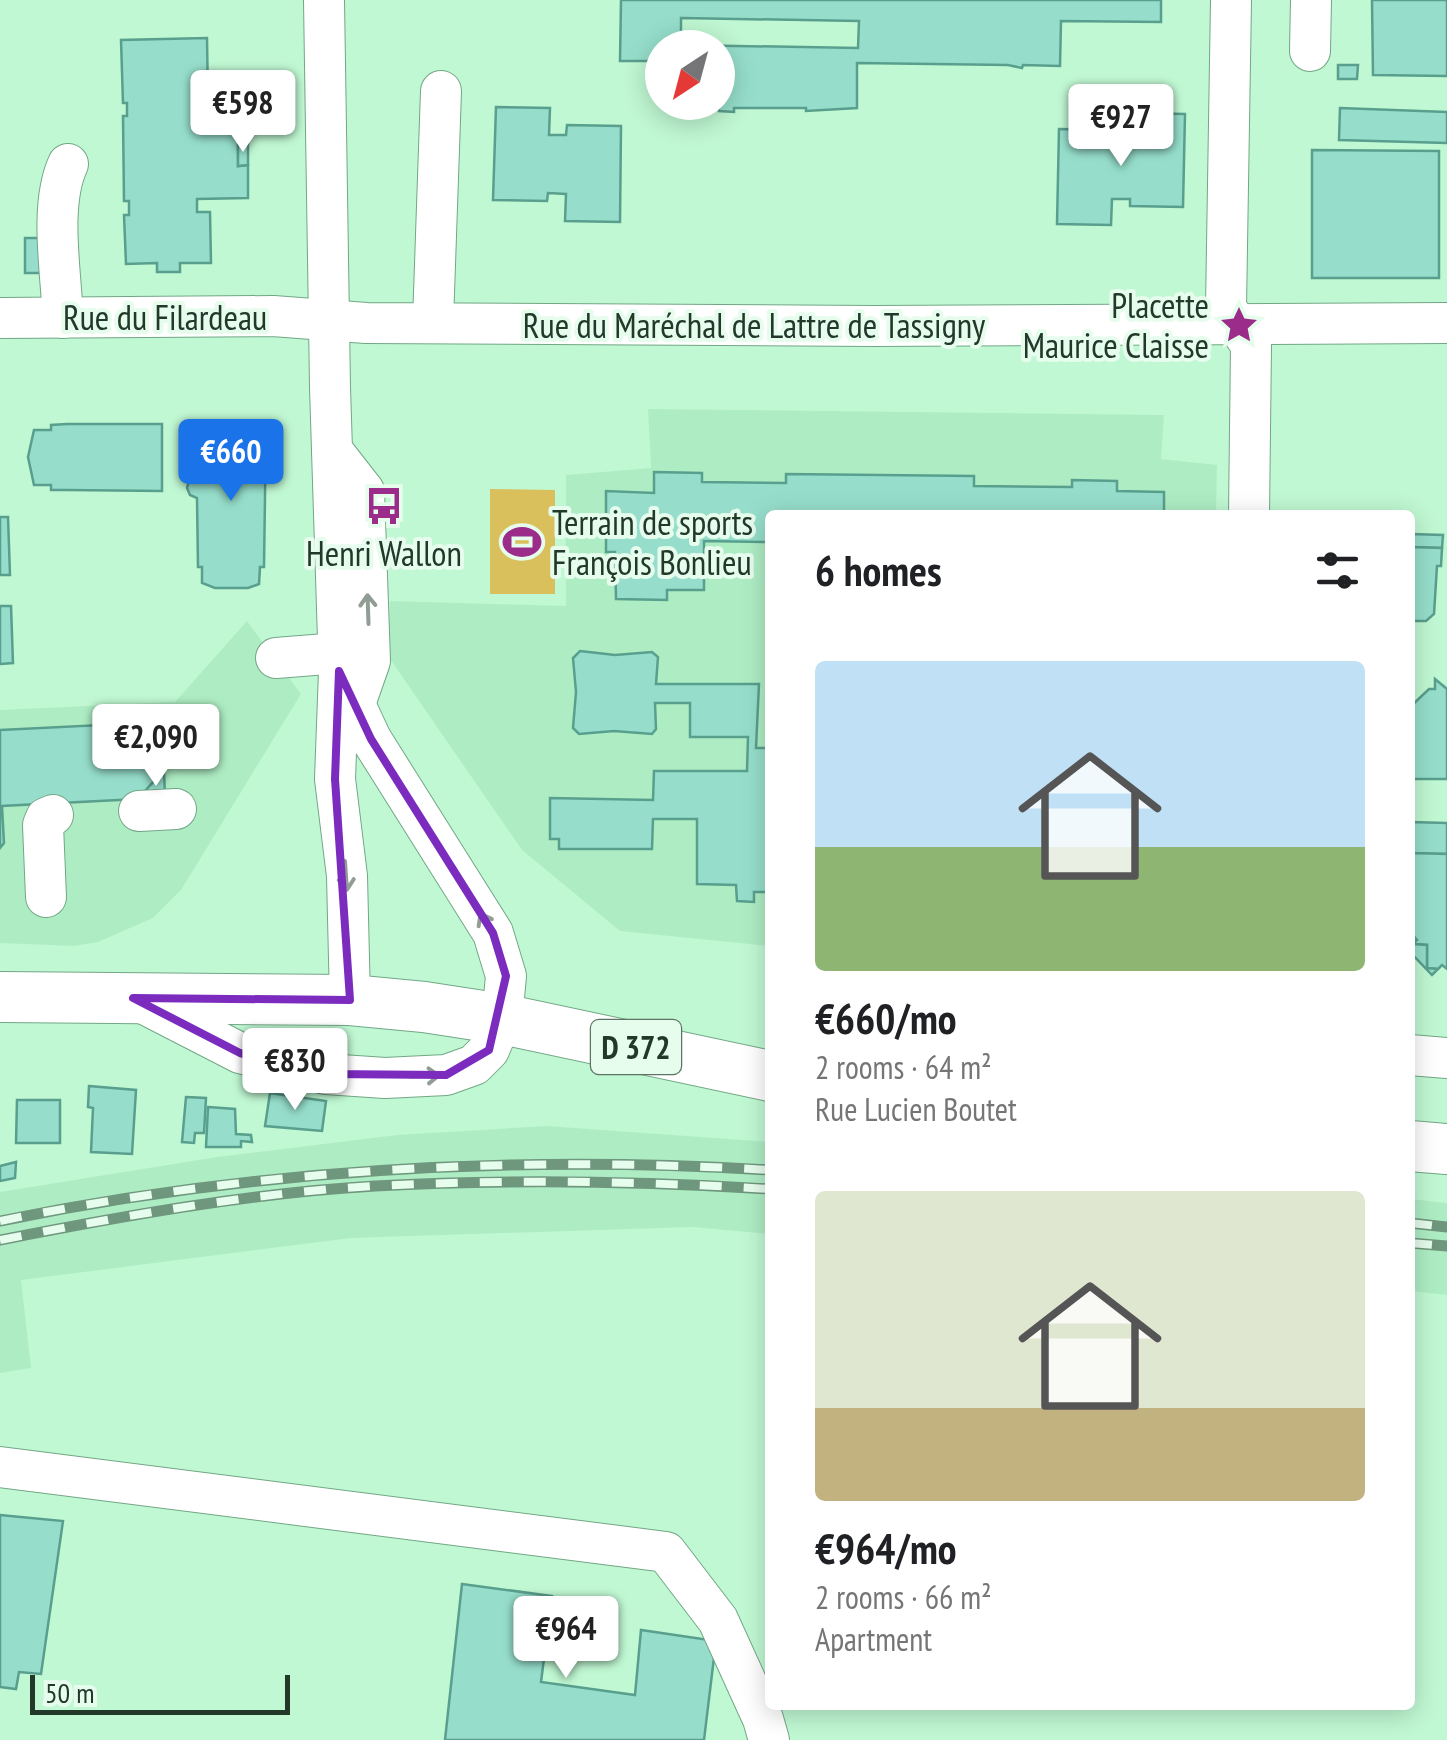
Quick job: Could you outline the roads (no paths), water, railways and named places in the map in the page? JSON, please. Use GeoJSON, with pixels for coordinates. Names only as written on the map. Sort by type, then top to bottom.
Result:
{"type":"FeatureCollection","features":[{"type":"Feature","properties":{"kind":"main road","name":"D 372"},"geometry":{"type":"LineString","coordinates":[[0,998],[350,1000],[424,1006],[765,1075]]}},
{"type":"Feature","properties":{"kind":"main road"},"geometry":{"type":"LineString","coordinates":[[1415,1146],[1447,1149]]}},
{"type":"Feature","properties":{"kind":"street"},"geometry":{"type":"LineString","coordinates":[[324,0],[332,450],[344,676],[335,779],[347,876],[350,1000]]}},
{"type":"Feature","properties":{"kind":"street"},"geometry":{"type":"LineString","coordinates":[[1231,0],[1226,308],[1251,345],[1249,510]]}},
{"type":"Feature","properties":{"kind":"street"},"geometry":{"type":"LineString","coordinates":[[1310,51],[1311,0]]}},
{"type":"Feature","properties":{"kind":"street"},"geometry":{"type":"LineString","coordinates":[[433,322],[441,91]]}},
{"type":"Feature","properties":{"kind":"street"},"geometry":{"type":"LineString","coordinates":[[63,318],[58,203],[59,183],[68,164]]}},
{"type":"Feature","properties":{"kind":"street","name":"Rue du Filardeau"},"geometry":{"type":"LineString","coordinates":[[0,318],[329,319]]}},
{"type":"Feature","properties":{"kind":"street","name":"Rue du Maréchal de Lattre de Tassigny"},"geometry":{"type":"LineString","coordinates":[[329,319],[366,323],[874,326],[1447,324]]}},
{"type":"Feature","properties":{"kind":"street"},"geometry":{"type":"LineString","coordinates":[[276,658],[344,676],[370,662],[364,490],[332,450]]}},
{"type":"Feature","properties":{"kind":"street"},"geometry":{"type":"LineString","coordinates":[[133,998],[240,1054],[326,1074],[385,1078],[446,1075],[474,1065],[489,1050],[502,1019],[506,976],[493,933],[371,739],[344,676]]}},
{"type":"Feature","properties":{"kind":"street"},"geometry":{"type":"LineString","coordinates":[[46,897],[43,825],[53,814]]}},
{"type":"Feature","properties":{"kind":"street"},"geometry":{"type":"LineString","coordinates":[[1415,1055],[1447,1058]]}},
{"type":"Feature","properties":{"kind":"street"},"geometry":{"type":"LineString","coordinates":[[0,1467],[666,1552],[718,1620],[763,1720],[768,1740]]}},
{"type":"Feature","properties":{"kind":"railway"},"geometry":{"type":"LineString","coordinates":[[0,1221],[191,1189],[384,1170],[577,1164],[765,1170]]}},
{"type":"Feature","properties":{"kind":"railway"},"geometry":{"type":"LineString","coordinates":[[0,1240],[140,1214],[328,1189],[474,1182],[765,1189]]}},
{"type":"Feature","properties":{"kind":"railway"},"geometry":{"type":"LineString","coordinates":[[1415,1224],[1447,1227]]}},
{"type":"Feature","properties":{"kind":"railway"},"geometry":{"type":"LineString","coordinates":[[1415,1243],[1447,1246]]}},
{"type":"Feature","properties":{"kind":"place","name":"Placette Maurice Claisse"},"geometry":{"type":"Point","coordinates":[1239,325]}},
{"type":"Feature","properties":{"kind":"place","name":"Henri Wallon"},"geometry":{"type":"Point","coordinates":[384,506]}},
{"type":"Feature","properties":{"kind":"place","name":"Terrain de sports François Bonlieu"},"geometry":{"type":"Point","coordinates":[522,542]}}]}
